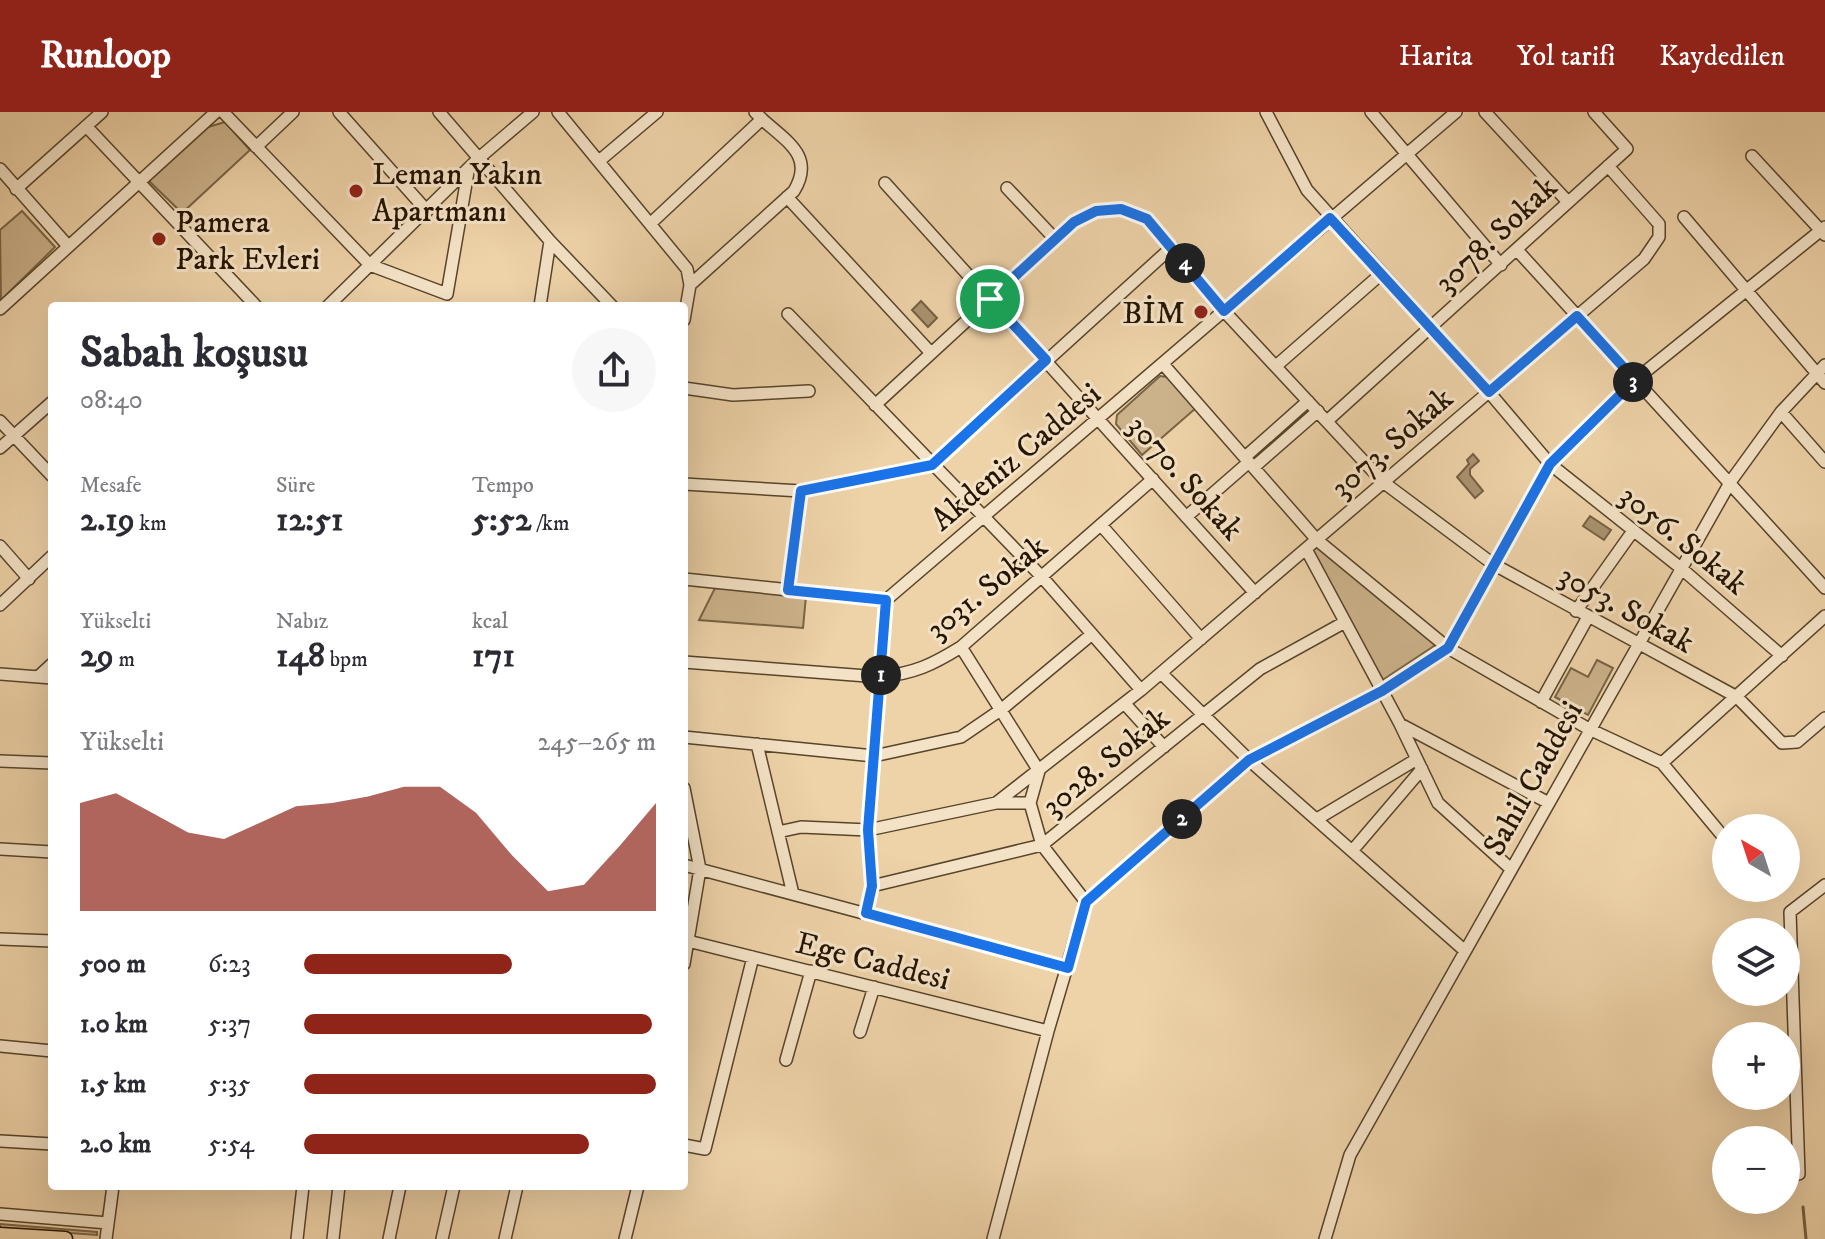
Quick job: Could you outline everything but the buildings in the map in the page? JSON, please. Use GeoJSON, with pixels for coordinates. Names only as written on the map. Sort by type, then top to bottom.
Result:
{"type":"FeatureCollection","features":[{"type":"Feature","properties":{"kind":"main road"},"geometry":{"type":"LineString","coordinates":[[0,1235],[65,1239]]}},
{"type":"Feature","properties":{"kind":"street"},"geometry":{"type":"LineString","coordinates":[[16,189],[102,112]]}},
{"type":"Feature","properties":{"kind":"street"},"geometry":{"type":"LineString","coordinates":[[1,305],[216,112]]}},
{"type":"Feature","properties":{"kind":"street"},"geometry":{"type":"LineString","coordinates":[[223,112],[370,265],[447,294],[468,172]]}},
{"type":"Feature","properties":{"kind":"street"},"geometry":{"type":"LineString","coordinates":[[256,147],[293,112]]}},
{"type":"Feature","properties":{"kind":"street"},"geometry":{"type":"LineString","coordinates":[[339,112],[427,211]]}},
{"type":"Feature","properties":{"kind":"street"},"geometry":{"type":"LineString","coordinates":[[439,112],[550,241],[608,302]]}},
{"type":"Feature","properties":{"kind":"street"},"geometry":{"type":"LineString","coordinates":[[332,302],[479,158],[533,112]]}},
{"type":"Feature","properties":{"kind":"street"},"geometry":{"type":"LineString","coordinates":[[558,112],[687,269],[690,285],[687,302]]}},
{"type":"Feature","properties":{"kind":"street"},"geometry":{"type":"LineString","coordinates":[[599,161],[657,112]]}},
{"type":"Feature","properties":{"kind":"street","name":"3056. Sokak"},"geometry":{"type":"LineString","coordinates":[[1266,112],[1307,190],[1550,464],[1682,569],[1782,656]]}},
{"type":"Feature","properties":{"kind":"street"},"geometry":{"type":"LineString","coordinates":[[1371,112],[1501,265]]}},
{"type":"Feature","properties":{"kind":"street","name":"Akdeniz Caddesi"},"geometry":{"type":"LineString","coordinates":[[886,600],[1456,112]]}},
{"type":"Feature","properties":{"kind":"street"},"geometry":{"type":"LineString","coordinates":[[1485,112],[1568,202]]}},
{"type":"Feature","properties":{"kind":"street","name":"3078. Sokak"},"geometry":{"type":"LineString","coordinates":[[1249,462],[1322,416],[1431,328],[1627,149],[1594,112]]}},
{"type":"Feature","properties":{"kind":"street"},"geometry":{"type":"LineString","coordinates":[[650,224],[758,116],[796,150],[802,163],[802,177],[787,197],[690,285]]}},
{"type":"Feature","properties":{"kind":"street"},"geometry":{"type":"LineString","coordinates":[[86,126],[252,302]]}},
{"type":"Feature","properties":{"kind":"street"},"geometry":{"type":"LineString","coordinates":[[993,1239],[1086,902],[1249,760],[1382,691],[1448,648],[1550,464],[1635,380],[1824,231],[1752,156]]}},
{"type":"Feature","properties":{"kind":"street","name":"3073. Sokak"},"geometry":{"type":"LineString","coordinates":[[996,803],[1125,704],[1644,259],[1659,237],[1659,224],[1608,166]]}},
{"type":"Feature","properties":{"kind":"street"},"geometry":{"type":"LineString","coordinates":[[0,169],[68,246]]}},
{"type":"Feature","properties":{"kind":"street","name":"3070. Sokak"},"geometry":{"type":"LineString","coordinates":[[885,183],[1255,593]]}},
{"type":"Feature","properties":{"kind":"street"},"geometry":{"type":"LineString","coordinates":[[1007,188],[1055,239]]}},
{"type":"Feature","properties":{"kind":"street"},"geometry":{"type":"LineString","coordinates":[[787,197],[931,353]]}},
{"type":"Feature","properties":{"kind":"street","name":"3053. Sokak"},"geometry":{"type":"LineString","coordinates":[[875,405],[1074,222],[1096,211],[1121,209],[1147,219],[1224,311],[1383,482],[1493,564],[1737,697],[1778,740],[1786,744],[1797,742],[1825,718]]}},
{"type":"Feature","properties":{"kind":"street"},"geometry":{"type":"LineString","coordinates":[[1684,217],[1822,374]]}},
{"type":"Feature","properties":{"kind":"street"},"geometry":{"type":"LineString","coordinates":[[541,302],[550,241]]}},
{"type":"Feature","properties":{"kind":"street"},"geometry":{"type":"LineString","coordinates":[[688,484],[801,491],[932,465],[1172,247]]}},
{"type":"Feature","properties":{"kind":"street"},"geometry":{"type":"LineString","coordinates":[[1517,250],[1731,481],[1825,588]]}},
{"type":"Feature","properties":{"kind":"street"},"geometry":{"type":"LineString","coordinates":[[1276,366],[1381,274]]}},
{"type":"Feature","properties":{"kind":"street"},"geometry":{"type":"LineString","coordinates":[[788,314],[1042,577],[1141,690]]}},
{"type":"Feature","properties":{"kind":"street"},"geometry":{"type":"LineString","coordinates":[[1163,364],[1317,540],[1448,648],[1589,729],[1662,763],[1712,823]]}},
{"type":"Feature","properties":{"kind":"street","name":"Sahil Caddesi"},"geometry":{"type":"LineString","coordinates":[[1325,1239],[1350,1155],[1731,481],[1781,412],[1822,374]]}},
{"type":"Feature","properties":{"kind":"street"},"geometry":{"type":"LineString","coordinates":[[688,389],[733,395],[809,391]]}},
{"type":"Feature","properties":{"kind":"street"},"geometry":{"type":"LineString","coordinates":[[1186,517],[1249,462],[1308,401]]}},
{"type":"Feature","properties":{"kind":"street"},"geometry":{"type":"LineString","coordinates":[[0,448],[48,406]]}},
{"type":"Feature","properties":{"kind":"street"},"geometry":{"type":"LineString","coordinates":[[1781,412],[1825,462]]}},
{"type":"Feature","properties":{"kind":"street"},"geometry":{"type":"LineString","coordinates":[[0,421],[48,472]]}},
{"type":"Feature","properties":{"kind":"street","name":"3031. Sokak"},"geometry":{"type":"LineString","coordinates":[[688,662],[880,677],[907,674],[930,666],[961,647],[1153,479]]}},
{"type":"Feature","properties":{"kind":"street"},"geometry":{"type":"LineString","coordinates":[[788,590],[801,491]]}},
{"type":"Feature","properties":{"kind":"street"},"geometry":{"type":"LineString","coordinates":[[1101,525],[1201,639]]}},
{"type":"Feature","properties":{"kind":"street"},"geometry":{"type":"LineString","coordinates":[[1576,611],[1633,531]]}},
{"type":"Feature","properties":{"kind":"street"},"geometry":{"type":"LineString","coordinates":[[0,546],[29,579]]}},
{"type":"Feature","properties":{"kind":"street"},"geometry":{"type":"LineString","coordinates":[[1306,549],[1400,724],[1438,803],[1511,869]]}},
{"type":"Feature","properties":{"kind":"street"},"geometry":{"type":"LineString","coordinates":[[0,605],[48,560]]}},
{"type":"Feature","properties":{"kind":"street"},"geometry":{"type":"LineString","coordinates":[[688,579],[886,600],[868,830],[872,886],[866,913]]}},
{"type":"Feature","properties":{"kind":"street"},"geometry":{"type":"LineString","coordinates":[[1662,763],[1825,616]]}},
{"type":"Feature","properties":{"kind":"street"},"geometry":{"type":"LineString","coordinates":[[1541,702],[1588,617]]}},
{"type":"Feature","properties":{"kind":"street","name":"3028. Sokak"},"geometry":{"type":"LineString","coordinates":[[872,886],[1042,845],[1260,669],[1345,622]]}},
{"type":"Feature","properties":{"kind":"street"},"geometry":{"type":"LineString","coordinates":[[688,737],[874,756],[961,737],[1002,709],[1092,634]]}},
{"type":"Feature","properties":{"kind":"street"},"geometry":{"type":"LineString","coordinates":[[961,647],[1039,771],[1030,803],[1042,845],[1086,902]]}},
{"type":"Feature","properties":{"kind":"street"},"geometry":{"type":"LineString","coordinates":[[38,677],[48,668]]}},
{"type":"Feature","properties":{"kind":"street"},"geometry":{"type":"LineString","coordinates":[[1161,673],[1249,760],[1464,950]]}},
{"type":"Feature","properties":{"kind":"street"},"geometry":{"type":"LineString","coordinates":[[0,674],[48,678]]}},
{"type":"Feature","properties":{"kind":"street"},"geometry":{"type":"LineString","coordinates":[[1125,704],[1164,747]]}},
{"type":"Feature","properties":{"kind":"street"},"geometry":{"type":"LineString","coordinates":[[1400,724],[1547,802]]}},
{"type":"Feature","properties":{"kind":"street"},"geometry":{"type":"LineString","coordinates":[[757,744],[793,894]]}},
{"type":"Feature","properties":{"kind":"street"},"geometry":{"type":"LineString","coordinates":[[0,761],[48,763]]}},
{"type":"Feature","properties":{"kind":"street"},"geometry":{"type":"LineString","coordinates":[[1317,819],[1420,764]]}},
{"type":"Feature","properties":{"kind":"street"},"geometry":{"type":"LineString","coordinates":[[1352,851],[1420,764]]}},
{"type":"Feature","properties":{"kind":"street"},"geometry":{"type":"LineString","coordinates":[[778,832],[801,827],[868,830],[996,803],[1030,803]]}},
{"type":"Feature","properties":{"kind":"street"},"geometry":{"type":"LineString","coordinates":[[688,808],[700,869],[688,930]]}},
{"type":"Feature","properties":{"kind":"street"},"geometry":{"type":"LineString","coordinates":[[0,849],[48,852]]}},
{"type":"Feature","properties":{"kind":"street"},"geometry":{"type":"LineString","coordinates":[[688,866],[1068,968]]}},
{"type":"Feature","properties":{"kind":"street"},"geometry":{"type":"LineString","coordinates":[[1797,1126],[1790,912],[1825,885]]}},
{"type":"Feature","properties":{"kind":"street"},"geometry":{"type":"LineString","coordinates":[[0,939],[48,941]]}},
{"type":"Feature","properties":{"kind":"street","name":"Ege Caddesi"},"geometry":{"type":"LineString","coordinates":[[688,941],[1048,1031]]}},
{"type":"Feature","properties":{"kind":"street"},"geometry":{"type":"LineString","coordinates":[[688,1146],[705,1149],[753,957]]}},
{"type":"Feature","properties":{"kind":"street"},"geometry":{"type":"LineString","coordinates":[[786,1060],[811,971]]}},
{"type":"Feature","properties":{"kind":"street"},"geometry":{"type":"LineString","coordinates":[[860,1032],[874,987]]}},
{"type":"Feature","properties":{"kind":"street"},"geometry":{"type":"LineString","coordinates":[[0,1046],[48,1051]]}},
{"type":"Feature","properties":{"kind":"street"},"geometry":{"type":"LineString","coordinates":[[0,1141],[48,1144]]}},
{"type":"Feature","properties":{"kind":"street"},"geometry":{"type":"LineString","coordinates":[[106,1239],[112,1190]]}},
{"type":"Feature","properties":{"kind":"street"},"geometry":{"type":"LineString","coordinates":[[297,1239],[303,1190]]}},
{"type":"Feature","properties":{"kind":"street"},"geometry":{"type":"LineString","coordinates":[[333,1239],[339,1190]]}},
{"type":"Feature","properties":{"kind":"street"},"geometry":{"type":"LineString","coordinates":[[389,1239],[399,1190]]}},
{"type":"Feature","properties":{"kind":"street"},"geometry":{"type":"LineString","coordinates":[[442,1239],[453,1190]]}},
{"type":"Feature","properties":{"kind":"street"},"geometry":{"type":"LineString","coordinates":[[505,1239],[516,1190]]}},
{"type":"Feature","properties":{"kind":"street"},"geometry":{"type":"LineString","coordinates":[[625,1239],[637,1190]]}},
{"type":"Feature","properties":{"kind":"street"},"geometry":{"type":"LineString","coordinates":[[0,1214],[108,1223]]}},
{"type":"Feature","properties":{"kind":"shaded area"},"geometry":{"type":"Polygon","coordinates":[[[225,122],[250,150],[182,213],[148,180],[205,128],[225,122]]]}},
{"type":"Feature","properties":{"kind":"shaded area"},"geometry":{"type":"Polygon","coordinates":[[[22,211],[55,247],[1,300],[0,230],[22,211]]]}},
{"type":"Feature","properties":{"kind":"shaded area"},"geometry":{"type":"Polygon","coordinates":[[[921,301],[937,318],[928,327],[912,310],[921,301]]]}},
{"type":"Feature","properties":{"kind":"shaded area"},"geometry":{"type":"Polygon","coordinates":[[[1160,376],[1167,377],[1196,408],[1142,455],[1116,424],[1117,415],[1160,376]]]}},
{"type":"Feature","properties":{"kind":"shaded area"},"geometry":{"type":"Polygon","coordinates":[[[1473,454],[1479,461],[1470,469],[1470,475],[1483,491],[1475,498],[1457,477],[1469,464],[1467,460],[1473,454]]]}},
{"type":"Feature","properties":{"kind":"shaded area"},"geometry":{"type":"Polygon","coordinates":[[[1590,516],[1611,530],[1604,540],[1583,526],[1590,516]]]}},
{"type":"Feature","properties":{"kind":"shaded area"},"geometry":{"type":"Polygon","coordinates":[[[1317,547],[1437,644],[1381,681],[1309,552],[1317,547]]]}},
{"type":"Feature","properties":{"kind":"shaded area"},"geometry":{"type":"Polygon","coordinates":[[[715,588],[806,596],[803,628],[699,620],[715,588]]]}},
{"type":"Feature","properties":{"kind":"shaded area"},"geometry":{"type":"Polygon","coordinates":[[[1597,660],[1613,668],[1588,715],[1555,697],[1571,668],[1588,677],[1597,660]]]}},
{"type":"Feature","properties":{"kind":"shaded area"},"geometry":{"type":"Polygon","coordinates":[[[0,1224],[97,1232],[97,1235],[0,1228],[0,1224]]]}},
{"type":"Feature","properties":{"kind":"waterway"},"geometry":{"type":"LineString","coordinates":[[1803,1207],[1806,1239]]}},
{"type":"Feature","properties":{"kind":"place","name":"Leman Yakın Apartmanı"},"geometry":{"type":"Point","coordinates":[356,191]}},
{"type":"Feature","properties":{"kind":"place","name":"Pamera Park Evleri"},"geometry":{"type":"Point","coordinates":[159,239]}},
{"type":"Feature","properties":{"kind":"place","name":"BİM"},"geometry":{"type":"Point","coordinates":[1201,312]}},
{"type":"Feature","properties":{"kind":"route"},"geometry":{"type":"LineString","coordinates":[[1121,209],[1147,219],[1224,311],[1330,218],[1489,392],[1577,316],[1635,380],[1550,464],[1448,648],[1382,691],[1249,760],[1086,902],[1068,968],[866,913],[872,886],[868,830],[886,600],[788,590],[801,491],[932,465],[1046,360],[990,299],[1074,222],[1096,211],[1121,209]]}}]}
